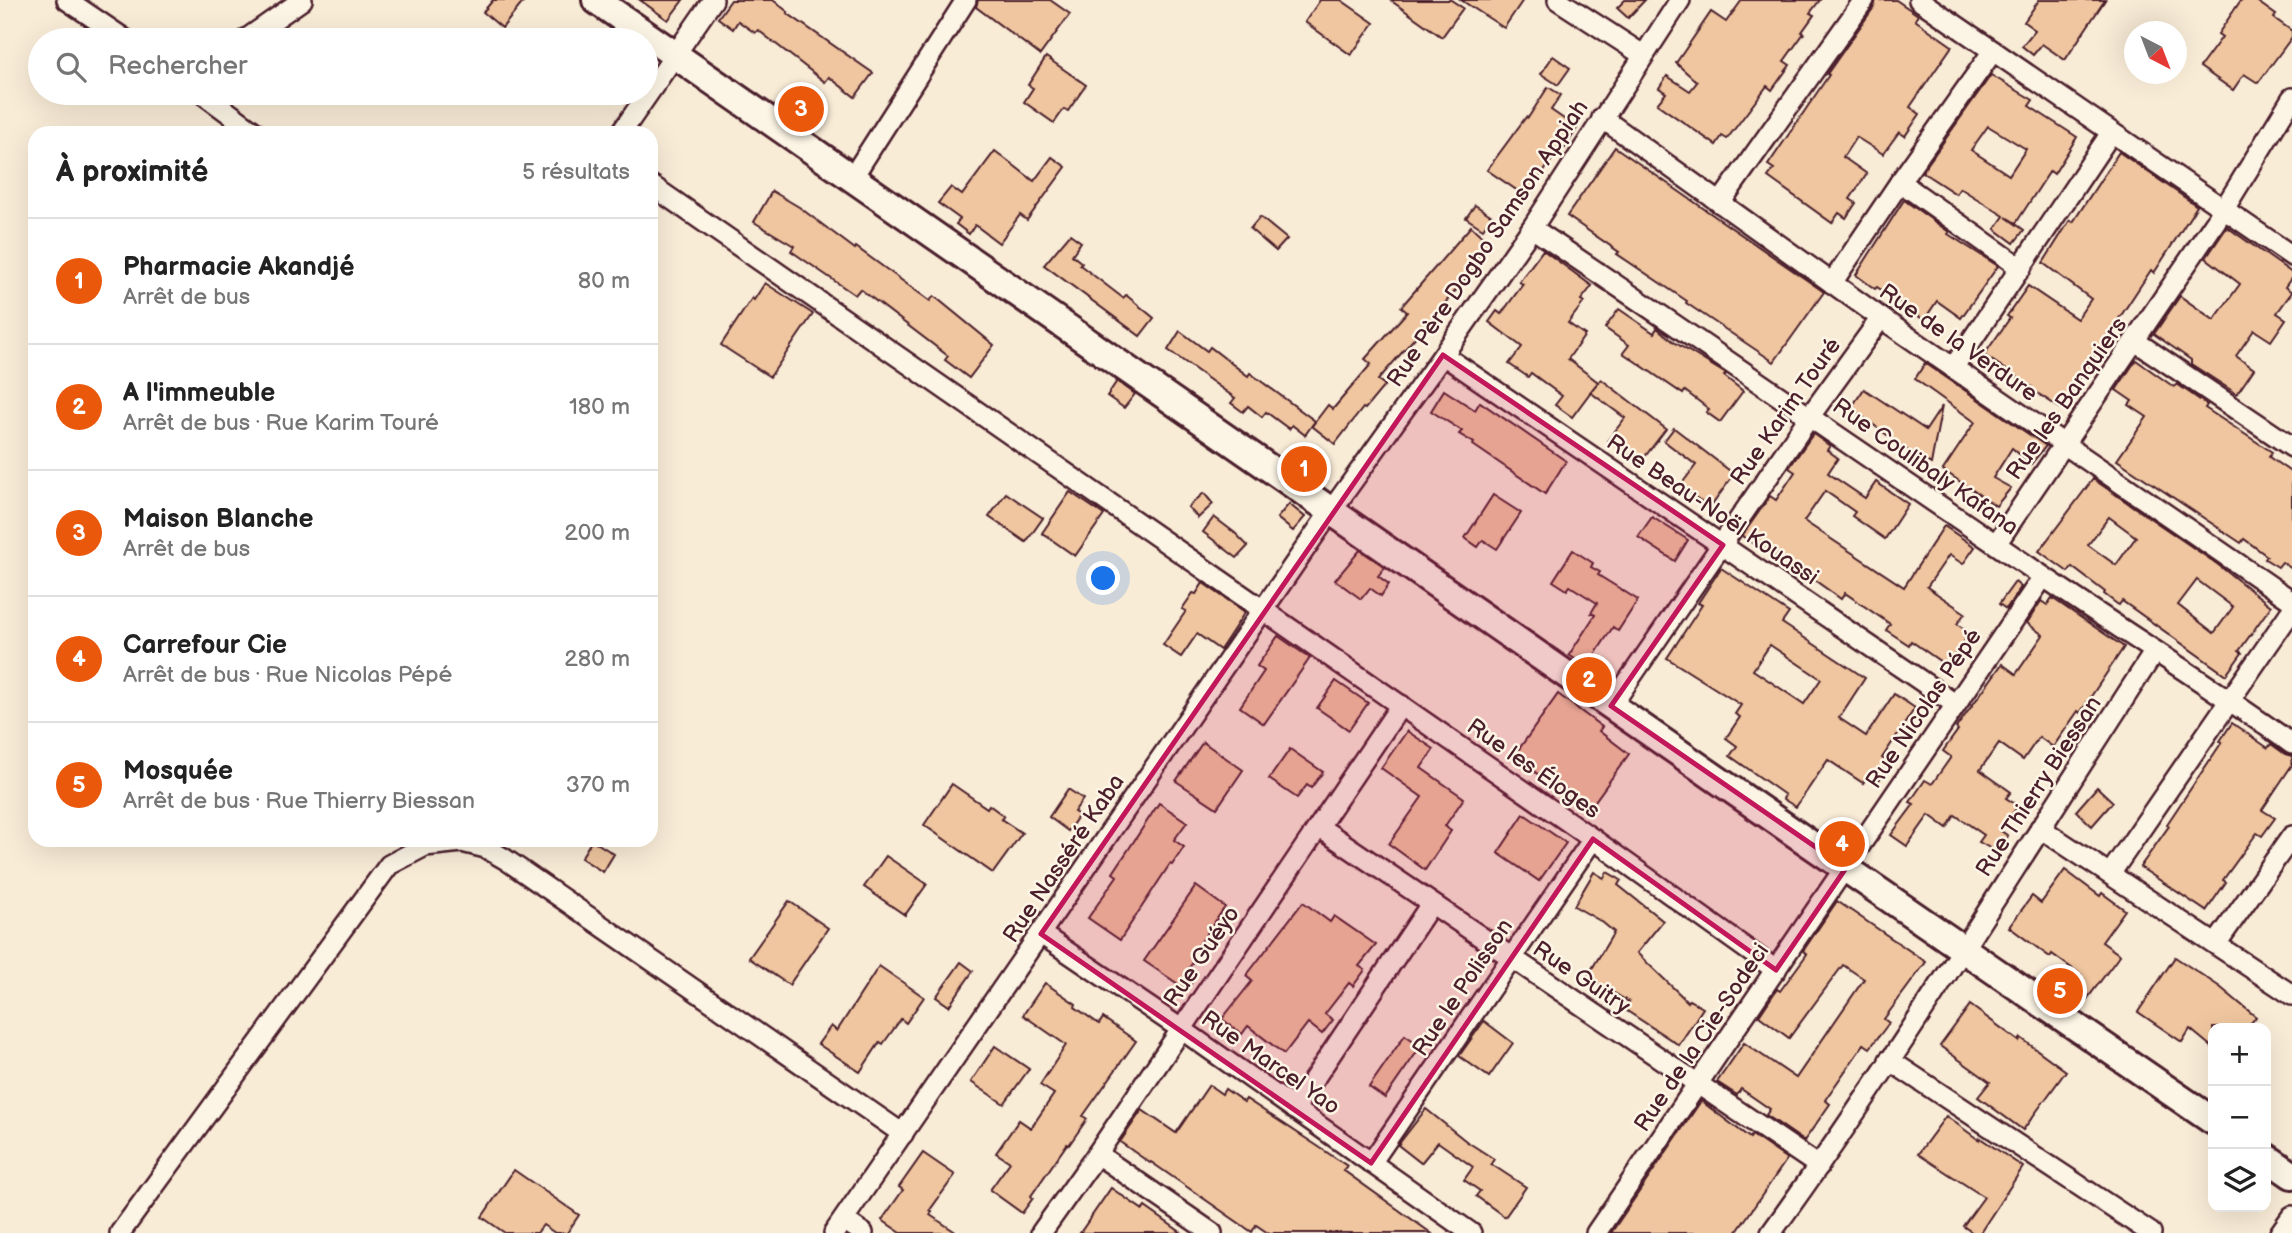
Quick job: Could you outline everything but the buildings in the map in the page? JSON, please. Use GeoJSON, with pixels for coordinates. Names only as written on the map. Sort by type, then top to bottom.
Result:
{"type":"FeatureCollection","features":[{"type":"Feature","properties":{"kind":"street"},"geometry":{"type":"LineString","coordinates":[[67,0],[108,28]]}},
{"type":"Feature","properties":{"kind":"street"},"geometry":{"type":"LineString","coordinates":[[262,28],[302,0]]}},
{"type":"Feature","properties":{"kind":"street"},"geometry":{"type":"LineString","coordinates":[[596,0],[636,28]]}},
{"type":"Feature","properties":{"kind":"street"},"geometry":{"type":"LineString","coordinates":[[658,79],[713,0]]}},
{"type":"Feature","properties":{"kind":"street"},"geometry":{"type":"LineString","coordinates":[[852,178],[966,0]]}},
{"type":"Feature","properties":{"kind":"street"},"geometry":{"type":"LineString","coordinates":[[1558,0],[1643,55]]}},
{"type":"Feature","properties":{"kind":"street","name":"Rue Père Dogbo Samson Appiah"},"geometry":{"type":"LineString","coordinates":[[1331,510],[1532,228],[1680,0]]}},
{"type":"Feature","properties":{"kind":"street"},"geometry":{"type":"LineString","coordinates":[[1720,203],[1864,0]]}},
{"type":"Feature","properties":{"kind":"street"},"geometry":{"type":"LineString","coordinates":[[1919,0],[2292,256]]}},
{"type":"Feature","properties":{"kind":"street"},"geometry":{"type":"LineString","coordinates":[[658,44],[2208,1118]]}},
{"type":"Feature","properties":{"kind":"street"},"geometry":{"type":"LineString","coordinates":[[1832,283],[1993,51]]}},
{"type":"Feature","properties":{"kind":"street","name":"Rue les Banquiers"},"geometry":{"type":"LineString","coordinates":[[1996,544],[2224,209],[2292,98]]}},
{"type":"Feature","properties":{"kind":"street"},"geometry":{"type":"LineString","coordinates":[[218,105],[247,126]]}},
{"type":"Feature","properties":{"kind":"street"},"geometry":{"type":"LineString","coordinates":[[626,126],[640,105]]}},
{"type":"Feature","properties":{"kind":"street","name":"Rue de la Verdure"},"geometry":{"type":"LineString","coordinates":[[1602,118],[1881,318],[2292,601]]}},
{"type":"Feature","properties":{"kind":"street"},"geometry":{"type":"LineString","coordinates":[[1953,368],[2112,133]]}},
{"type":"Feature","properties":{"kind":"street"},"geometry":{"type":"LineString","coordinates":[[1900,182],[2021,268]]}},
{"type":"Feature","properties":{"kind":"street","name":"Rue les Éloges"},"geometry":{"type":"LineString","coordinates":[[658,190],[1264,609],[1776,970]]}},
{"type":"Feature","properties":{"kind":"street","name":"Rue Coulibaly Kafana"},"geometry":{"type":"LineString","coordinates":[[1532,228],[2292,744]]}},
{"type":"Feature","properties":{"kind":"street","name":"Rue Karim Touré"},"geometry":{"type":"LineString","coordinates":[[1611,706],[1810,416],[1881,318]]}},
{"type":"Feature","properties":{"kind":"street"},"geometry":{"type":"LineString","coordinates":[[2135,341],[2292,447]]}},
{"type":"Feature","properties":{"kind":"street","name":"Rue Beau-Noël Kouassi"},"geometry":{"type":"LineString","coordinates":[[1444,355],[1955,704]]}},
{"type":"Feature","properties":{"kind":"street","name":"Rue Nasséré Kaba"},"geometry":{"type":"LineString","coordinates":[[839,1226],[1331,510]]}},
{"type":"Feature","properties":{"kind":"street","name":"Rue Nicolas Pépé"},"geometry":{"type":"LineString","coordinates":[[1846,868],[2043,577]]}},
{"type":"Feature","properties":{"kind":"street"},"geometry":{"type":"LineString","coordinates":[[2110,874],[2292,610]]}},
{"type":"Feature","properties":{"kind":"street","name":"Rue Thierry Biessan"},"geometry":{"type":"LineString","coordinates":[[1771,1233],[1819,1166],[1963,948],[2155,651]]}},
{"type":"Feature","properties":{"kind":"street","name":"Rue Guéyo"},"geometry":{"type":"LineString","coordinates":[[1041,1233],[1401,705]]}},
{"type":"Feature","properties":{"kind":"street","name":"Rue Guitry"},"geometry":{"type":"LineString","coordinates":[[1319,827],[1819,1166]]}},
{"type":"Feature","properties":{"kind":"street"},"geometry":{"type":"LineString","coordinates":[[2040,828],[2292,995]]}},
{"type":"Feature","properties":{"kind":"street"},"geometry":{"type":"LineString","coordinates":[[2216,944],[2292,836]]}},
{"type":"Feature","properties":{"kind":"street","name":"Rue le Polisson"},"geometry":{"type":"LineString","coordinates":[[1371,1163],[1593,839]]}},
{"type":"Feature","properties":{"kind":"street"},"geometry":{"type":"LineString","coordinates":[[120,1233],[389,865],[423,847]]}},
{"type":"Feature","properties":{"kind":"street"},"geometry":{"type":"LineString","coordinates":[[482,847],[505,859],[903,1134]]}},
{"type":"Feature","properties":{"kind":"street","name":"Rue de la Cie-Sodeci"},"geometry":{"type":"LineString","coordinates":[[1596,1233],[1846,868]]}},
{"type":"Feature","properties":{"kind":"street"},"geometry":{"type":"LineString","coordinates":[[1294,1109],[1431,904]]}},
{"type":"Feature","properties":{"kind":"street","name":"Rue Marcel Yao"},"geometry":{"type":"LineString","coordinates":[[1041,934],[1471,1233]]}},
{"type":"Feature","properties":{"kind":"street"},"geometry":{"type":"LineString","coordinates":[[1889,1060],[2151,1233]]}},
{"type":"Feature","properties":{"kind":"street"},"geometry":{"type":"LineString","coordinates":[[1097,1154],[1212,1233]]}},
{"type":"Feature","properties":{"kind":"street"},"geometry":{"type":"LineString","coordinates":[[2271,1160],[2292,1175]]}},
{"type":"Feature","properties":{"kind":"street"},"geometry":{"type":"LineString","coordinates":[[2280,1233],[2292,1216]]}},
{"type":"Feature","properties":{"kind":"street"},"geometry":{"type":"LineString","coordinates":[[839,1226],[863,1233]]}},
{"type":"Feature","properties":{"kind":"highlighted area"},"geometry":{"type":"Polygon","coordinates":[[[1443,355],[1723,545],[1611,706],[1846,868],[1776,970],[1593,839],[1371,1163],[1041,934],[1443,355]]]}},
{"type":"Feature","properties":{"kind":"place","name":"Maison Blanche"},"geometry":{"type":"Point","coordinates":[801,109]}},
{"type":"Feature","properties":{"kind":"place","name":"Pharmacie Akandjé"},"geometry":{"type":"Point","coordinates":[1304,469]}},
{"type":"Feature","properties":{"kind":"place","name":"A l'immeuble"},"geometry":{"type":"Point","coordinates":[1589,680]}},
{"type":"Feature","properties":{"kind":"place","name":"Carrefour Cie"},"geometry":{"type":"Point","coordinates":[1842,844]}},
{"type":"Feature","properties":{"kind":"place","name":"Mosquée"},"geometry":{"type":"Point","coordinates":[2060,991]}}]}
